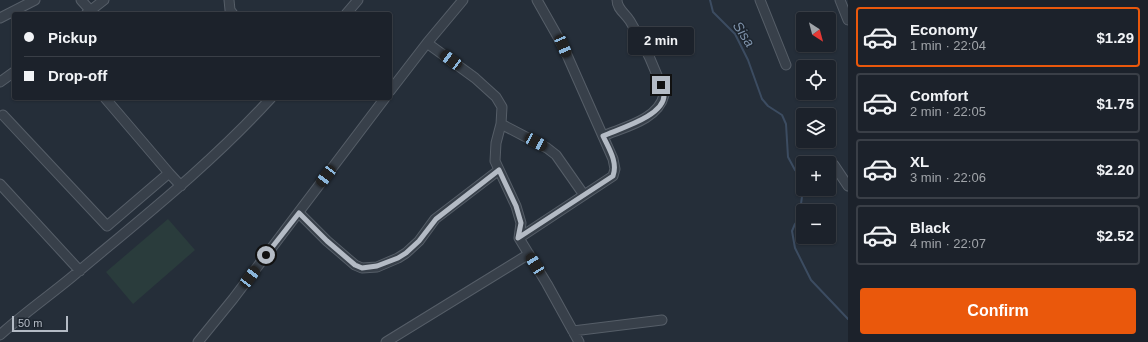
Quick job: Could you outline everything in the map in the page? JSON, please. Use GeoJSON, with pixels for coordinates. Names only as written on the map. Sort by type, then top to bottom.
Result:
{"type":"FeatureCollection","features":[{"type":"Feature","properties":{"kind":"street"},"geometry":{"type":"LineString","coordinates":[[0,18],[35,0]]}},
{"type":"Feature","properties":{"kind":"street"},"geometry":{"type":"LineString","coordinates":[[81,0],[88,12],[104,0]]}},
{"type":"Feature","properties":{"kind":"street"},"geometry":{"type":"LineString","coordinates":[[229,0],[232,12]]}},
{"type":"Feature","properties":{"kind":"street"},"geometry":{"type":"LineString","coordinates":[[348,12],[358,0]]}},
{"type":"Feature","properties":{"kind":"street"},"geometry":{"type":"LineString","coordinates":[[392,88],[427,42],[463,0]]}},
{"type":"Feature","properties":{"kind":"street"},"geometry":{"type":"LineString","coordinates":[[518,238],[613,176],[615,169],[613,159],[563,46],[537,0]]}},
{"type":"Feature","properties":{"kind":"street"},"geometry":{"type":"LineString","coordinates":[[603,136],[648,117],[657,110],[664,95],[647,52],[629,19],[621,11],[617,0]]}},
{"type":"Feature","properties":{"kind":"street"},"geometry":{"type":"LineString","coordinates":[[760,0],[786,65]]}},
{"type":"Feature","properties":{"kind":"street"},"geometry":{"type":"LineString","coordinates":[[840,0],[848,20]]}},
{"type":"Feature","properties":{"kind":"street"},"geometry":{"type":"LineString","coordinates":[[427,42],[475,78],[496,97],[502,107],[501,124],[496,143],[494,161],[516,206],[521,223],[518,238],[529,254],[579,342]]}},
{"type":"Feature","properties":{"kind":"street"},"geometry":{"type":"LineString","coordinates":[[0,82],[12,73]]}},
{"type":"Feature","properties":{"kind":"street"},"geometry":{"type":"LineString","coordinates":[[107,100],[181,186]]}},
{"type":"Feature","properties":{"kind":"street"},"geometry":{"type":"LineString","coordinates":[[0,335],[14,322],[80,271],[181,186],[248,124],[269,100]]}},
{"type":"Feature","properties":{"kind":"street"},"geometry":{"type":"LineString","coordinates":[[198,342],[233,300],[299,213],[380,100]]}},
{"type":"Feature","properties":{"kind":"street"},"geometry":{"type":"LineString","coordinates":[[3,115],[118,238]]}},
{"type":"Feature","properties":{"kind":"street"},"geometry":{"type":"LineString","coordinates":[[501,124],[547,148],[556,155],[584,195]]}},
{"type":"Feature","properties":{"kind":"street"},"geometry":{"type":"LineString","coordinates":[[836,168],[848,186]]}},
{"type":"Feature","properties":{"kind":"street"},"geometry":{"type":"LineString","coordinates":[[299,213],[327,241],[355,265],[362,268],[377,266],[398,258],[406,253],[419,241],[436,219],[499,170]]}},
{"type":"Feature","properties":{"kind":"street"},"geometry":{"type":"LineString","coordinates":[[107,226],[169,173]]}},
{"type":"Feature","properties":{"kind":"street"},"geometry":{"type":"LineString","coordinates":[[0,184],[80,271]]}},
{"type":"Feature","properties":{"kind":"street"},"geometry":{"type":"LineString","coordinates":[[386,342],[529,254]]}},
{"type":"Feature","properties":{"kind":"street"},"geometry":{"type":"LineString","coordinates":[[573,331],[662,320]]}},
{"type":"Feature","properties":{"kind":"shaded area"},"geometry":{"type":"Polygon","coordinates":[[[168,219],[195,250],[133,304],[106,272],[168,219]]]}},
{"type":"Feature","properties":{"kind":"waterway","name":"Sisa"},"geometry":{"type":"LineString","coordinates":[[710,0],[713,12],[735,34],[748,60],[762,99],[768,106],[782,115],[786,124],[788,157],[796,171]]}},
{"type":"Feature","properties":{"kind":"waterway"},"geometry":{"type":"LineString","coordinates":[[802,196],[801,215],[792,231],[795,248],[811,280],[848,319]]}},
{"type":"Feature","properties":{"kind":"route"},"geometry":{"type":"LineString","coordinates":[[266,255],[299,213],[327,241],[355,265],[362,268],[377,266],[398,258],[406,253],[419,241],[428,227],[436,219],[499,170],[516,206],[521,223],[518,238],[613,176],[615,169],[613,159],[603,136],[648,117],[657,110],[664,95],[661,85]]}}]}
